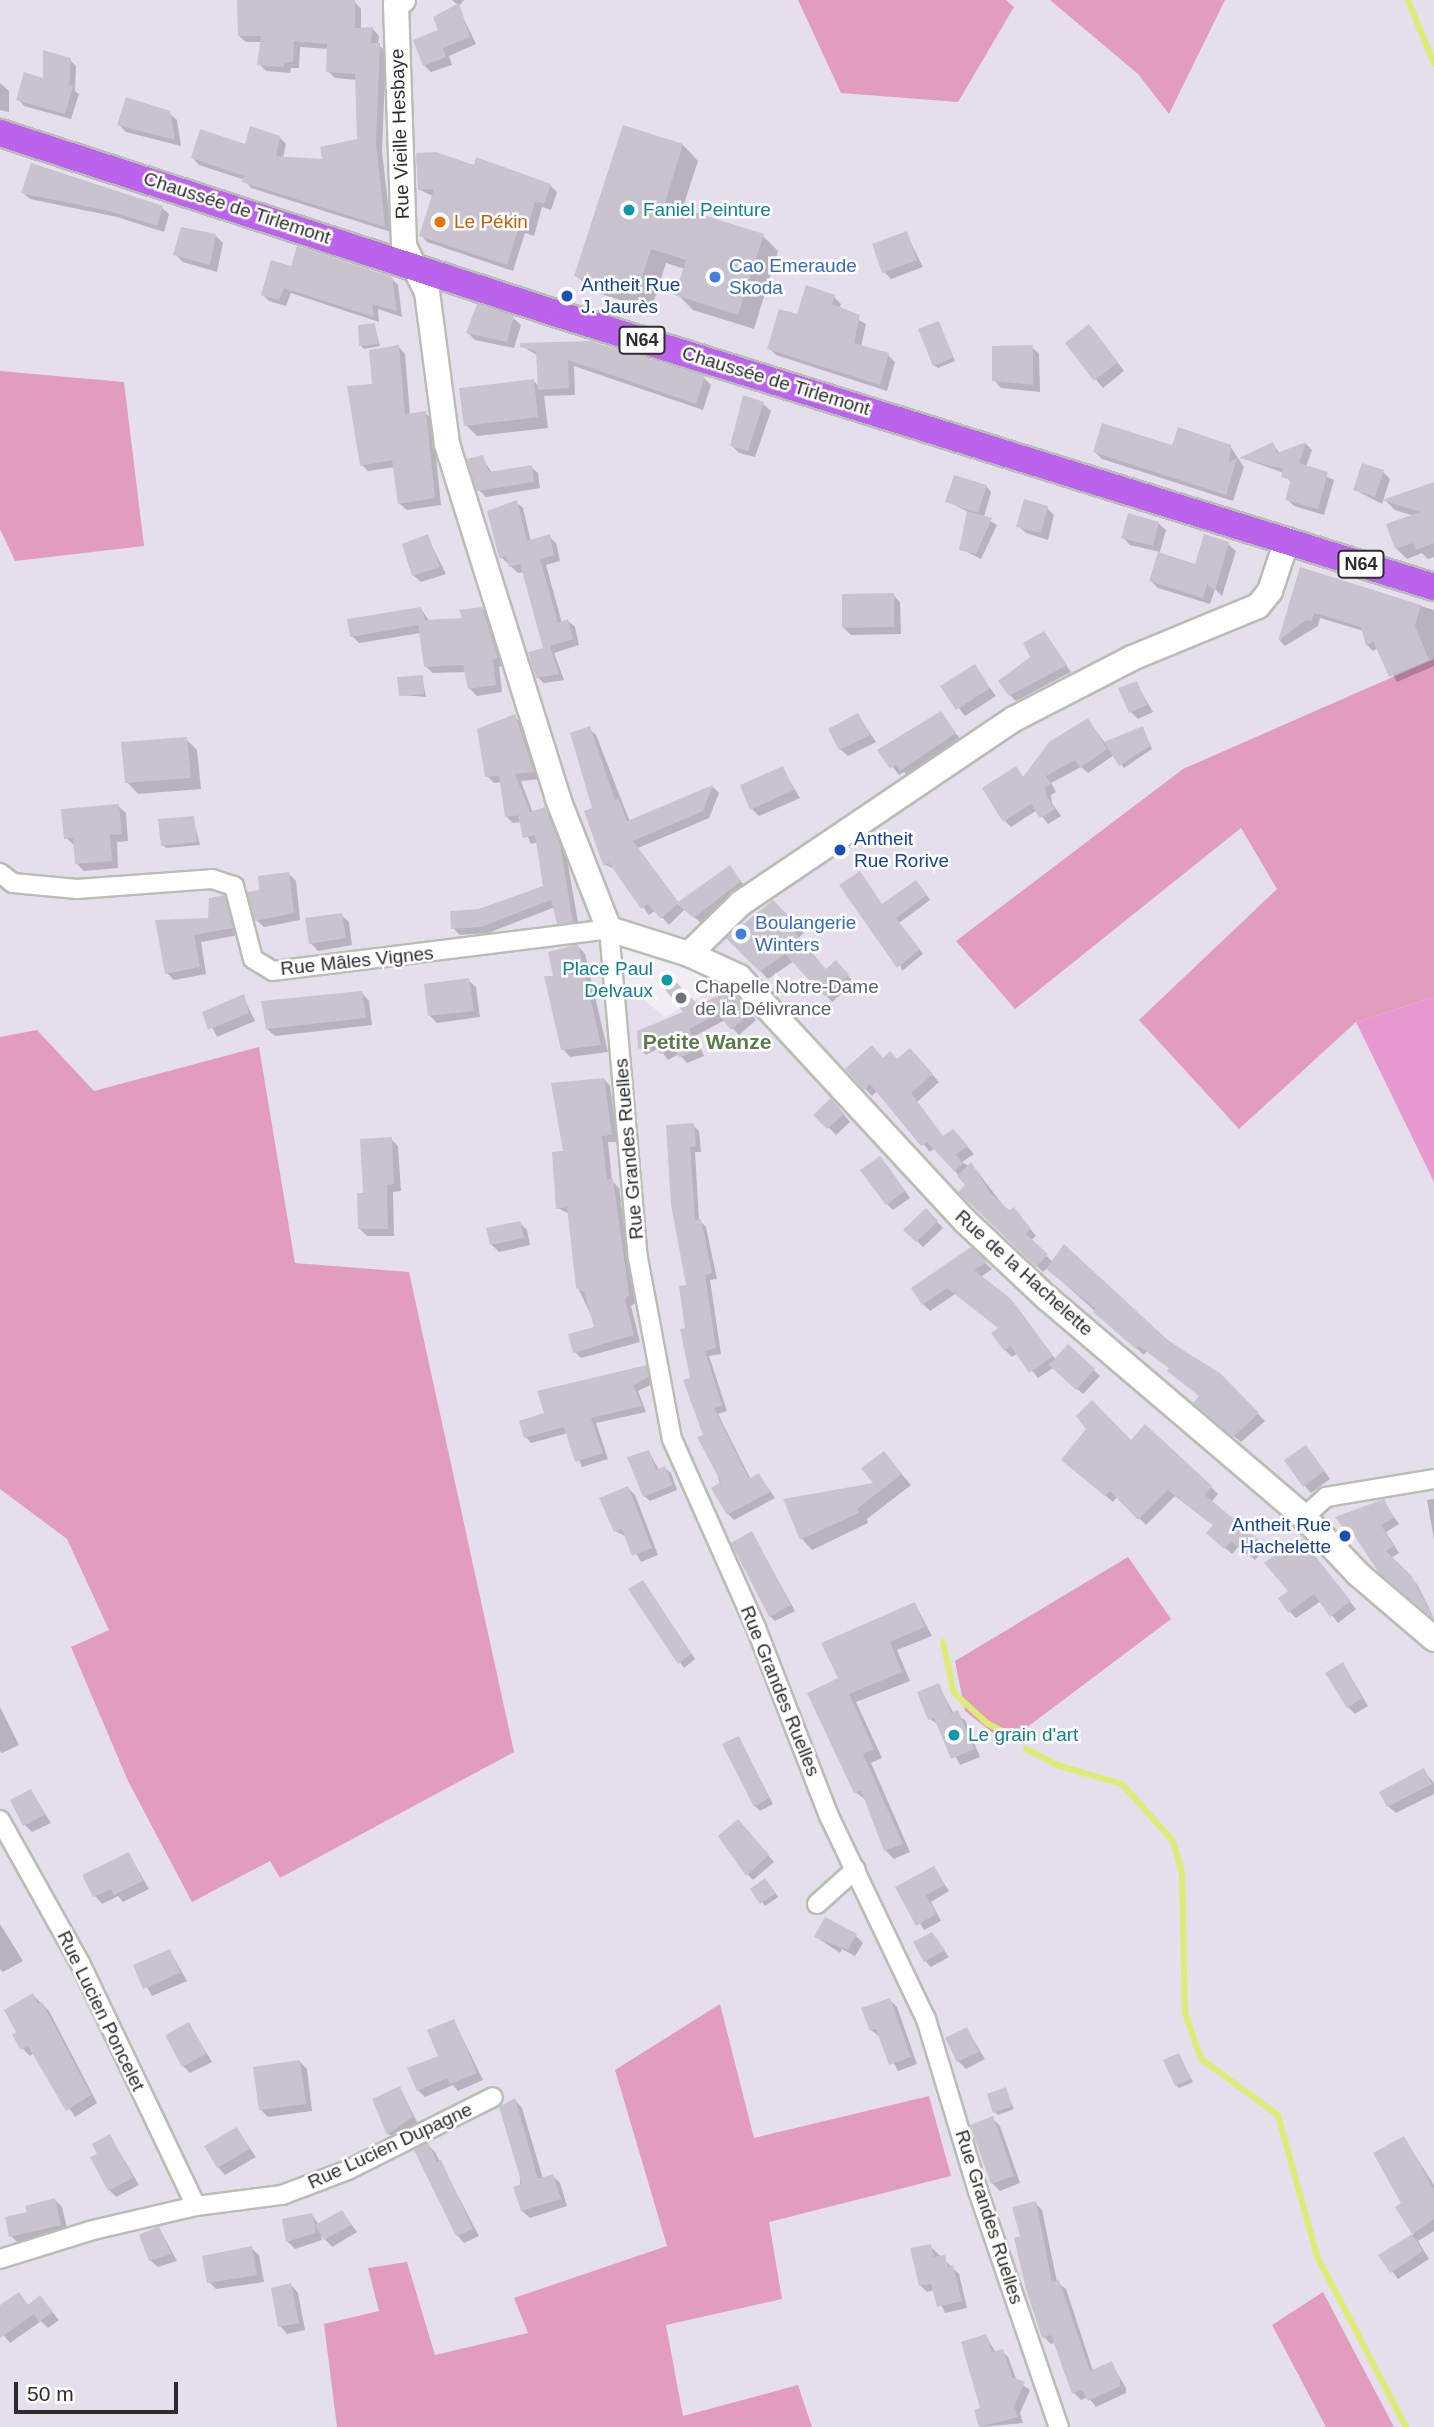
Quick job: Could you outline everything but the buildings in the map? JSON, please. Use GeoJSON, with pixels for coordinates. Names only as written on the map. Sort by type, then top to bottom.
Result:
{"type":"FeatureCollection","features":[{"type":"Feature","properties":{"kind":"main road","name":"Chaussée de Tirlemont"},"geometry":{"type":"LineString","coordinates":[[0,132],[411,263],[561,315],[1434,587]]}},
{"type":"Feature","properties":{"kind":"street","name":"Rue Vieille Hesbaye"},"geometry":{"type":"LineString","coordinates":[[397,1],[404,246],[426,292],[447,444],[558,799],[609,929]]}},
{"type":"Feature","properties":{"kind":"street"},"geometry":{"type":"LineString","coordinates":[[689,954],[741,903],[1014,719],[1132,658],[1258,606],[1270,591],[1287,540]]}},
{"type":"Feature","properties":{"kind":"street","name":"Rue Mâles Vignes"},"geometry":{"type":"LineString","coordinates":[[0,873],[13,883],[77,889],[212,879],[234,886],[253,960],[273,971],[609,929]]}},
{"type":"Feature","properties":{"kind":"street","name":"Rue de la Hachelette"},"geometry":{"type":"LineString","coordinates":[[609,929],[689,954],[739,978],[965,1222],[1046,1298],[1304,1517],[1358,1574],[1434,1639]]}},
{"type":"Feature","properties":{"kind":"street","name":"Rue Grandes Ruelles"},"geometry":{"type":"LineString","coordinates":[[609,929],[638,1258],[672,1439],[756,1628],[829,1816],[926,2019],[978,2191],[1059,2427]]}},
{"type":"Feature","properties":{"kind":"street"},"geometry":{"type":"LineString","coordinates":[[1304,1517],[1326,1497],[1434,1479]]}},
{"type":"Feature","properties":{"kind":"street","name":"Rue Lucien Poncelet"},"geometry":{"type":"LineString","coordinates":[[0,1820],[79,1963],[196,2206]]}},
{"type":"Feature","properties":{"kind":"street"},"geometry":{"type":"LineString","coordinates":[[817,1903],[856,1869]]}},
{"type":"Feature","properties":{"kind":"street","name":"Rue Lucien Dupagne"},"geometry":{"type":"LineString","coordinates":[[0,2259],[93,2230],[196,2206],[282,2195],[358,2165],[493,2097]]}},
{"type":"Feature","properties":{"kind":"shaded area"},"geometry":{"type":"Polygon","coordinates":[[[798,0],[1006,0],[1014,7],[958,102],[841,93],[798,0]]]}},
{"type":"Feature","properties":{"kind":"shaded area"},"geometry":{"type":"Polygon","coordinates":[[[1050,0],[1225,0],[1169,114],[1138,74],[1050,0]]]}},
{"type":"Feature","properties":{"kind":"shaded area"},"geometry":{"type":"Polygon","coordinates":[[[0,371],[124,382],[144,546],[15,561],[0,529],[0,371]]]}},
{"type":"Feature","properties":{"kind":"shaded area"},"geometry":{"type":"Polygon","coordinates":[[[1434,659],[1434,997],[1356,1022],[1239,1129],[1139,1020],[1277,889],[1241,828],[1015,1009],[956,941],[1183,769],[1434,659]]]}},
{"type":"Feature","properties":{"kind":"shaded area","name":"Place Paul Delvaux"},"geometry":{"type":"Polygon","coordinates":[[[612,944],[651,948],[723,984],[665,1017],[614,976],[612,944]]]}},
{"type":"Feature","properties":{"kind":"shaded area"},"geometry":{"type":"Polygon","coordinates":[[[1434,997],[1434,1182],[1356,1022],[1434,997]]]}},
{"type":"Feature","properties":{"kind":"shaded area"},"geometry":{"type":"Polygon","coordinates":[[[37,1030],[94,1091],[259,1047],[295,1263],[409,1272],[514,1752],[280,1878],[270,1861],[192,1902],[128,1781],[71,1647],[109,1630],[67,1539],[0,1489],[0,1037],[37,1030]]]}},
{"type":"Feature","properties":{"kind":"shaded area"},"geometry":{"type":"Polygon","coordinates":[[[1128,1557],[1171,1619],[1006,1743],[965,1711],[955,1661],[1128,1557]]]}},
{"type":"Feature","properties":{"kind":"shaded area"},"geometry":{"type":"Polygon","coordinates":[[[720,2004],[754,2138],[929,2096],[951,2176],[769,2222],[782,2299],[666,2325],[683,2416],[798,2385],[812,2427],[337,2427],[324,2324],[379,2311],[368,2268],[407,2262],[435,2355],[528,2333],[514,2298],[667,2246],[615,2070],[720,2004]]]}},
{"type":"Feature","properties":{"kind":"shaded area"},"geometry":{"type":"Polygon","coordinates":[[[1323,2292],[1394,2427],[1326,2427],[1272,2325],[1323,2292]]]}},
{"type":"Feature","properties":{"kind":"waterway"},"geometry":{"type":"LineString","coordinates":[[1408,0],[1434,64]]}},
{"type":"Feature","properties":{"kind":"waterway"},"geometry":{"type":"LineString","coordinates":[[943,1642],[954,1693],[987,1723],[1011,1736]]}},
{"type":"Feature","properties":{"kind":"waterway"},"geometry":{"type":"LineString","coordinates":[[1026,1749],[1060,1766],[1122,1784],[1173,1841],[1182,1873],[1185,2013],[1201,2059],[1278,2115],[1317,2256],[1406,2427]]}},
{"type":"Feature","properties":{"kind":"place","name":"Faniel Peinture"},"geometry":{"type":"Point","coordinates":[629,210]}},
{"type":"Feature","properties":{"kind":"place","name":"Le Pékin"},"geometry":{"type":"Point","coordinates":[440,222]}},
{"type":"Feature","properties":{"kind":"place","name":"Cao Emeraude Skoda"},"geometry":{"type":"Point","coordinates":[715,277]}},
{"type":"Feature","properties":{"kind":"place","name":"Antheit Rue J. Jaurès"},"geometry":{"type":"Point","coordinates":[567,296]}},
{"type":"Feature","properties":{"kind":"place","name":"Antheit Rue Rorive"},"geometry":{"type":"Point","coordinates":[840,850]}},
{"type":"Feature","properties":{"kind":"place","name":"Boulangerie Winters"},"geometry":{"type":"Point","coordinates":[741,934]}},
{"type":"Feature","properties":{"kind":"place","name":"Place Paul Delvaux"},"geometry":{"type":"Point","coordinates":[667,980]}},
{"type":"Feature","properties":{"kind":"place","name":"Chapelle Notre-Dame de la Délivrance"},"geometry":{"type":"Point","coordinates":[681,998]}},
{"type":"Feature","properties":{"kind":"place","name":"Antheit Rue Hachelette"},"geometry":{"type":"Point","coordinates":[1345,1536]}},
{"type":"Feature","properties":{"kind":"place","name":"Le grain d'art"},"geometry":{"type":"Point","coordinates":[954,1735]}},
{"type":"Feature","properties":{"kind":"district","name":"Petite Wanze"},"geometry":{"type":"Point","coordinates":[707,1042]}}]}
